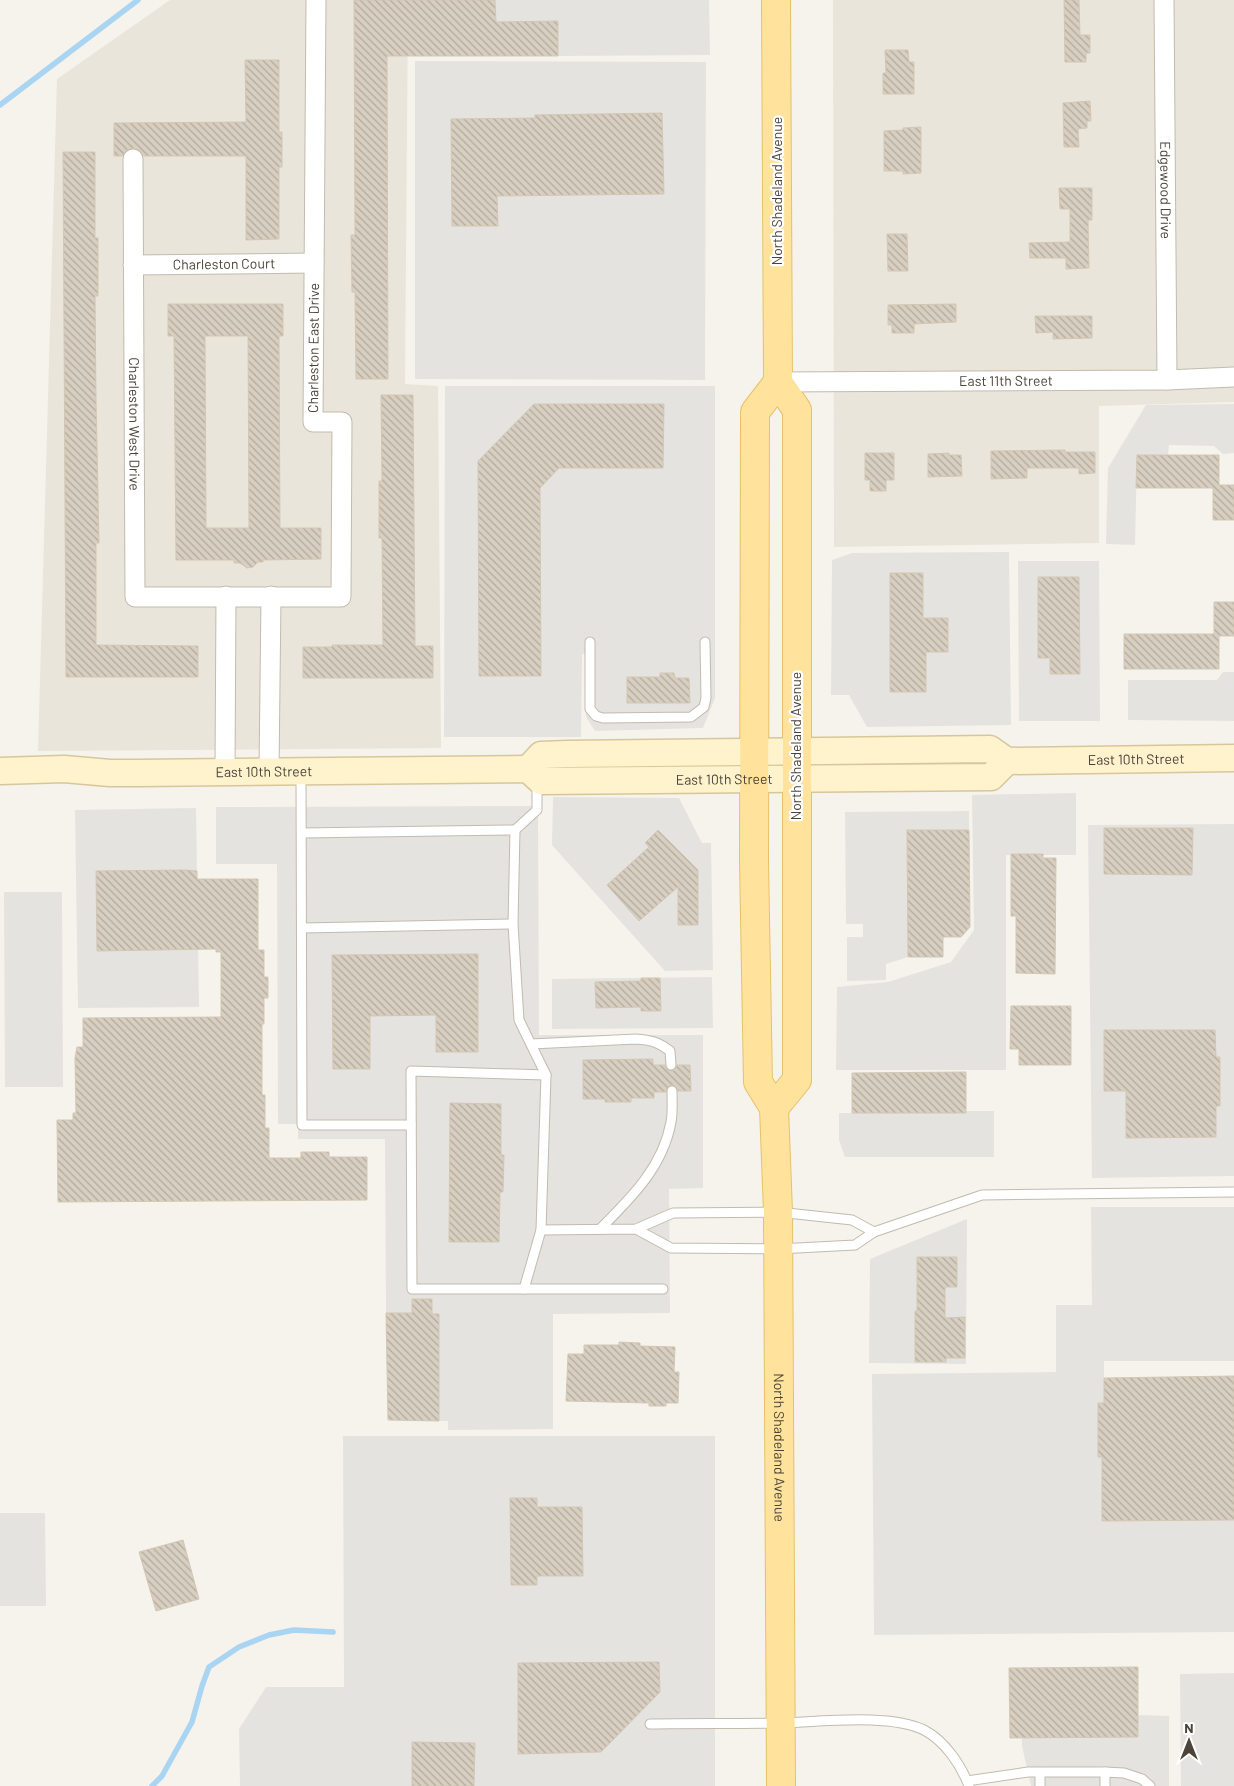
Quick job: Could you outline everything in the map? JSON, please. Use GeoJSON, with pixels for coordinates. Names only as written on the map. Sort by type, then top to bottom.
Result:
{"type":"FeatureCollection","features":[{"type":"Feature","properties":{"kind":"main road","name":"North Shadeland Avenue"},"geometry":{"type":"LineString","coordinates":[[774,1108],[797,1080],[796,410],[778,382],[776,0]]}},
{"type":"Feature","properties":{"kind":"main road","name":"North Shadeland Avenue"},"geometry":{"type":"LineString","coordinates":[[778,382],[755,412],[754,862],[758,1082],[774,1108],[778,1212],[781,1786]]}},
{"type":"Feature","properties":{"kind":"main road","name":"East 10th Street"},"geometry":{"type":"LineString","coordinates":[[532,773],[541,755],[990,749],[1007,761],[1234,758]]}},
{"type":"Feature","properties":{"kind":"main road","name":"East 10th Street"},"geometry":{"type":"LineString","coordinates":[[0,771],[64,769],[110,773],[532,773],[541,781],[754,780],[991,777],[1007,761]]}},
{"type":"Feature","properties":{"kind":"street","name":"Charleston East Drive"},"geometry":{"type":"LineString","coordinates":[[271,596],[341,597],[342,422],[313,422],[316,0]]}},
{"type":"Feature","properties":{"kind":"street","name":"Edgewood Drive"},"geometry":{"type":"LineString","coordinates":[[1164,0],[1167,380]]}},
{"type":"Feature","properties":{"kind":"street","name":"Charleston West Drive"},"geometry":{"type":"LineString","coordinates":[[133,159],[135,597],[271,596]]}},
{"type":"Feature","properties":{"kind":"street","name":"Charleston Court"},"geometry":{"type":"LineString","coordinates":[[133,266],[314,263]]}},
{"type":"Feature","properties":{"kind":"street","name":"East 11th Street"},"geometry":{"type":"LineString","coordinates":[[778,382],[1167,380],[1234,377]]}},
{"type":"Feature","properties":{"kind":"street"},"geometry":{"type":"LineString","coordinates":[[225,772],[226,596]]}},
{"type":"Feature","properties":{"kind":"street"},"geometry":{"type":"LineString","coordinates":[[269,772],[271,596]]}},
{"type":"Feature","properties":{"kind":"lane"},"geometry":{"type":"LineString","coordinates":[[590,642],[590,710],[596,716],[603,718],[691,717],[704,707],[706,698],[705,642]]}},
{"type":"Feature","properties":{"kind":"lane"},"geometry":{"type":"LineString","coordinates":[[301,772],[302,1125],[411,1125]]}},
{"type":"Feature","properties":{"kind":"lane"},"geometry":{"type":"LineString","coordinates":[[302,833],[515,830],[537,810],[532,773]]}},
{"type":"Feature","properties":{"kind":"lane"},"geometry":{"type":"LineString","coordinates":[[515,830],[513,924],[519,1020],[546,1075],[541,1230],[524,1289]]}},
{"type":"Feature","properties":{"kind":"lane"},"geometry":{"type":"LineString","coordinates":[[302,928],[513,924]]}},
{"type":"Feature","properties":{"kind":"lane"},"geometry":{"type":"LineString","coordinates":[[531,1044],[636,1039],[652,1040],[670,1050],[671,1065]]}},
{"type":"Feature","properties":{"kind":"lane"},"geometry":{"type":"LineString","coordinates":[[546,1075],[411,1071],[412,1289],[664,1289]]}},
{"type":"Feature","properties":{"kind":"lane"},"geometry":{"type":"LineString","coordinates":[[600,1230],[634,1195],[658,1162],[666,1142],[671,1121],[672,1092]]}},
{"type":"Feature","properties":{"kind":"lane"},"geometry":{"type":"LineString","coordinates":[[636,1230],[671,1248],[778,1249],[855,1245],[874,1232],[982,1195],[1234,1192]]}},
{"type":"Feature","properties":{"kind":"lane"},"geometry":{"type":"LineString","coordinates":[[541,1230],[636,1230],[673,1213],[778,1212],[852,1220],[874,1232]]}},
{"type":"Feature","properties":{"kind":"lane"},"geometry":{"type":"LineString","coordinates":[[650,1724],[881,1721],[908,1724],[925,1731],[943,1745],[956,1760],[968,1784],[1028,1772],[1104,1772],[1124,1773],[1142,1779],[1150,1786]]}},
{"type":"Feature","properties":{"kind":"lane"},"geometry":{"type":"LineString","coordinates":[[1104,1772],[1104,1786]]}},
{"type":"Feature","properties":{"kind":"lane"},"geometry":{"type":"LineString","coordinates":[[1040,1773],[1040,1786]]}},
{"type":"Feature","properties":{"kind":"shaded area"},"geometry":{"type":"Polygon","coordinates":[[[170,0],[408,0],[405,384],[438,386],[441,748],[38,751],[57,79],[170,0]]]}},
{"type":"Feature","properties":{"kind":"shaded area"},"geometry":{"type":"Polygon","coordinates":[[[495,0],[709,0],[710,55],[558,56],[558,21],[496,22],[495,0]]]}},
{"type":"Feature","properties":{"kind":"shaded area"},"geometry":{"type":"Polygon","coordinates":[[[833,0],[1234,0],[1234,402],[1099,406],[1099,543],[834,547],[833,0]]]}},
{"type":"Feature","properties":{"kind":"shaded area"},"geometry":{"type":"Polygon","coordinates":[[[415,61],[706,62],[705,380],[415,379],[415,61]]]}},
{"type":"Feature","properties":{"kind":"shaded area"},"geometry":{"type":"Polygon","coordinates":[[[445,386],[715,386],[715,698],[703,728],[595,731],[586,717],[586,654],[582,654],[581,737],[444,737],[445,386]]]}},
{"type":"Feature","properties":{"kind":"shaded area"},"geometry":{"type":"Polygon","coordinates":[[[1234,404],[1234,453],[1223,454],[1214,446],[1169,445],[1168,455],[1137,455],[1135,545],[1106,544],[1108,468],[1146,405],[1234,404]]]}},
{"type":"Feature","properties":{"kind":"shaded area"},"geometry":{"type":"Polygon","coordinates":[[[1009,552],[1011,725],[867,727],[849,695],[831,695],[832,560],[852,553],[1009,552]]]}},
{"type":"Feature","properties":{"kind":"shaded area"},"geometry":{"type":"Polygon","coordinates":[[[1018,561],[1099,561],[1100,721],[1019,721],[1018,561]]]}},
{"type":"Feature","properties":{"kind":"shaded area"},"geometry":{"type":"Polygon","coordinates":[[[1223,672],[1234,672],[1234,721],[1128,720],[1128,680],[1217,680],[1223,672]]]}},
{"type":"Feature","properties":{"kind":"shaded area"},"geometry":{"type":"Polygon","coordinates":[[[1076,793],[1076,855],[1006,855],[1006,1070],[836,1070],[837,987],[888,982],[951,962],[974,930],[972,795],[1076,793]]]}},
{"type":"Feature","properties":{"kind":"shaded area"},"geometry":{"type":"Polygon","coordinates":[[[553,797],[679,798],[702,843],[711,843],[713,970],[665,971],[552,845],[553,797]]]}},
{"type":"Feature","properties":{"kind":"shaded area"},"geometry":{"type":"Polygon","coordinates":[[[538,806],[539,1035],[703,1035],[703,1188],[669,1189],[670,1313],[553,1314],[553,1429],[448,1430],[448,1421],[439,1421],[439,1314],[432,1314],[432,1300],[412,1299],[412,1313],[386,1313],[385,1139],[298,1139],[298,1124],[278,1124],[277,864],[216,864],[216,807],[538,806]]]}},
{"type":"Feature","properties":{"kind":"shaded area"},"geometry":{"type":"Polygon","coordinates":[[[196,808],[199,1007],[78,1008],[75,810],[196,808]]]}},
{"type":"Feature","properties":{"kind":"shaded area"},"geometry":{"type":"Polygon","coordinates":[[[969,811],[969,830],[907,830],[908,957],[886,964],[886,980],[847,981],[847,937],[863,937],[863,924],[846,924],[845,812],[969,811]]]}},
{"type":"Feature","properties":{"kind":"shaded area"},"geometry":{"type":"Polygon","coordinates":[[[1234,824],[1234,1176],[1092,1178],[1088,825],[1234,824]]]}},
{"type":"Feature","properties":{"kind":"shaded area"},"geometry":{"type":"Polygon","coordinates":[[[4,892],[62,892],[63,1087],[5,1087],[4,892]]]}},
{"type":"Feature","properties":{"kind":"shaded area"},"geometry":{"type":"Polygon","coordinates":[[[712,977],[713,1028],[552,1029],[552,979],[712,977]]]}},
{"type":"Feature","properties":{"kind":"shaded area"},"geometry":{"type":"Polygon","coordinates":[[[966,1111],[994,1111],[994,1157],[845,1157],[839,1140],[839,1113],[966,1113],[966,1111]]]}},
{"type":"Feature","properties":{"kind":"shaded area"},"geometry":{"type":"Polygon","coordinates":[[[1091,1207],[1234,1207],[1234,1361],[1104,1361],[1102,1521],[1234,1520],[1234,1632],[874,1635],[872,1374],[1056,1372],[1056,1305],[1092,1305],[1091,1207]]]}},
{"type":"Feature","properties":{"kind":"shaded area"},"geometry":{"type":"Polygon","coordinates":[[[967,1219],[966,1364],[869,1363],[870,1259],[967,1219]]]}},
{"type":"Feature","properties":{"kind":"shaded area"},"geometry":{"type":"Polygon","coordinates":[[[343,1436],[715,1436],[715,1786],[240,1786],[239,1729],[266,1687],[344,1687],[343,1436]]]}},
{"type":"Feature","properties":{"kind":"shaded area"},"geometry":{"type":"Polygon","coordinates":[[[0,1513],[45,1513],[46,1606],[0,1606],[0,1513]]]}},
{"type":"Feature","properties":{"kind":"shaded area"},"geometry":{"type":"Polygon","coordinates":[[[1234,1673],[1234,1786],[1181,1786],[1180,1674],[1234,1673]]]}},
{"type":"Feature","properties":{"kind":"shaded area"},"geometry":{"type":"Polygon","coordinates":[[[1138,1715],[1169,1716],[1169,1786],[1031,1786],[1022,1746],[1022,1737],[1138,1737],[1138,1715]]]}},
{"type":"Feature","properties":{"kind":"building"},"geometry":{"type":"Polygon","coordinates":[[[354,0],[495,0],[496,22],[558,21],[558,56],[387,56],[388,379],[356,379],[355,292],[352,292],[351,235],[355,235],[354,0]]]}},
{"type":"Feature","properties":{"kind":"building"},"geometry":{"type":"Polygon","coordinates":[[[1064,0],[1079,0],[1080,35],[1090,35],[1090,53],[1086,53],[1086,62],[1065,62],[1064,0]]]}},
{"type":"Feature","properties":{"kind":"building"},"geometry":{"type":"Polygon","coordinates":[[[885,50],[908,50],[909,62],[914,62],[914,94],[883,94],[883,73],[886,73],[885,50]]]}},
{"type":"Feature","properties":{"kind":"building"},"geometry":{"type":"Polygon","coordinates":[[[245,60],[279,60],[279,132],[282,132],[282,167],[279,167],[279,239],[246,240],[246,156],[144,156],[139,150],[133,148],[127,150],[122,156],[114,156],[114,123],[246,122],[245,60]]]}},
{"type":"Feature","properties":{"kind":"building"},"geometry":{"type":"Polygon","coordinates":[[[1090,101],[1091,121],[1087,121],[1087,128],[1078,129],[1079,147],[1064,147],[1063,103],[1090,101]]]}},
{"type":"Feature","properties":{"kind":"building"},"geometry":{"type":"Polygon","coordinates":[[[662,113],[664,194],[497,196],[498,226],[452,226],[451,119],[535,118],[535,115],[662,113]]]}},
{"type":"Feature","properties":{"kind":"building"},"geometry":{"type":"Polygon","coordinates":[[[921,127],[921,173],[903,174],[903,171],[884,171],[884,131],[921,127]]]}},
{"type":"Feature","properties":{"kind":"building"},"geometry":{"type":"Polygon","coordinates":[[[63,152],[95,152],[95,238],[98,238],[98,296],[95,296],[99,543],[96,543],[96,645],[198,646],[198,677],[66,677],[63,152]]]}},
{"type":"Feature","properties":{"kind":"building"},"geometry":{"type":"Polygon","coordinates":[[[1059,188],[1092,188],[1092,220],[1088,220],[1089,268],[1066,269],[1066,258],[1030,258],[1029,243],[1070,242],[1070,209],[1060,209],[1059,188]]]}},
{"type":"Feature","properties":{"kind":"building"},"geometry":{"type":"Polygon","coordinates":[[[887,234],[907,234],[908,271],[888,271],[887,234]]]}},
{"type":"Feature","properties":{"kind":"building"},"geometry":{"type":"Polygon","coordinates":[[[168,304],[283,304],[283,336],[279,336],[280,528],[321,528],[321,559],[263,560],[263,562],[258,562],[253,567],[247,568],[240,563],[234,563],[234,560],[176,560],[174,336],[168,336],[168,304]],[[205,336],[206,528],[249,528],[248,336],[205,336]]]}},
{"type":"Feature","properties":{"kind":"building"},"geometry":{"type":"Polygon","coordinates":[[[956,304],[956,322],[914,324],[914,333],[892,333],[892,325],[888,325],[888,305],[956,304]]]}},
{"type":"Feature","properties":{"kind":"building"},"geometry":{"type":"Polygon","coordinates":[[[1035,316],[1092,316],[1092,338],[1053,339],[1053,332],[1036,333],[1035,316]]]}},
{"type":"Feature","properties":{"kind":"building"},"geometry":{"type":"Polygon","coordinates":[[[381,395],[413,395],[415,646],[433,646],[433,678],[303,678],[303,647],[383,645],[382,538],[379,538],[379,481],[382,481],[381,395]]]}},
{"type":"Feature","properties":{"kind":"building"},"geometry":{"type":"Polygon","coordinates":[[[534,404],[664,404],[663,468],[559,468],[540,488],[541,676],[479,676],[478,461],[534,404]]]}},
{"type":"Feature","properties":{"kind":"building"},"geometry":{"type":"Polygon","coordinates":[[[1065,450],[1065,452],[1095,452],[1095,473],[1079,474],[1079,468],[1027,468],[1027,478],[991,479],[991,451],[1065,450]]]}},
{"type":"Feature","properties":{"kind":"building"},"geometry":{"type":"Polygon","coordinates":[[[865,453],[894,453],[894,480],[886,480],[886,491],[870,491],[870,480],[865,480],[865,453]]]}},
{"type":"Feature","properties":{"kind":"building"},"geometry":{"type":"Polygon","coordinates":[[[949,453],[949,455],[961,455],[962,476],[928,477],[928,454],[949,453]]]}},
{"type":"Feature","properties":{"kind":"building"},"geometry":{"type":"Polygon","coordinates":[[[1137,455],[1219,455],[1219,485],[1234,485],[1234,520],[1213,520],[1213,488],[1136,488],[1137,455]]]}},
{"type":"Feature","properties":{"kind":"building"},"geometry":{"type":"Polygon","coordinates":[[[890,573],[923,573],[923,618],[948,618],[948,652],[926,652],[926,692],[890,692],[890,573]]]}},
{"type":"Feature","properties":{"kind":"building"},"geometry":{"type":"Polygon","coordinates":[[[1038,577],[1079,577],[1080,674],[1050,674],[1050,658],[1038,658],[1038,577]]]}},
{"type":"Feature","properties":{"kind":"building"},"geometry":{"type":"Polygon","coordinates":[[[1214,602],[1234,602],[1234,636],[1219,636],[1219,669],[1124,669],[1124,634],[1214,634],[1214,602]]]}},
{"type":"Feature","properties":{"kind":"building"},"geometry":{"type":"Polygon","coordinates":[[[660,673],[674,673],[675,678],[689,678],[690,703],[627,703],[627,677],[660,677],[660,673]]]}},
{"type":"Feature","properties":{"kind":"building"},"geometry":{"type":"Polygon","coordinates":[[[1104,828],[1193,828],[1192,875],[1104,874],[1104,828]]]}},
{"type":"Feature","properties":{"kind":"building"},"geometry":{"type":"Polygon","coordinates":[[[658,830],[698,870],[698,925],[678,925],[678,887],[639,921],[607,885],[649,847],[645,843],[658,830]]]}},
{"type":"Feature","properties":{"kind":"building"},"geometry":{"type":"Polygon","coordinates":[[[907,830],[969,830],[970,927],[961,937],[943,937],[943,957],[908,957],[907,830]]]}},
{"type":"Feature","properties":{"kind":"building"},"geometry":{"type":"Polygon","coordinates":[[[1011,854],[1043,854],[1043,858],[1056,858],[1055,974],[1016,973],[1016,916],[1011,916],[1011,854]]]}},
{"type":"Feature","properties":{"kind":"building"},"geometry":{"type":"Polygon","coordinates":[[[96,871],[197,871],[197,879],[258,879],[258,950],[264,950],[264,977],[268,977],[268,998],[264,998],[264,1024],[262,1024],[262,1095],[265,1095],[265,1128],[269,1128],[269,1158],[301,1158],[301,1152],[329,1152],[329,1157],[367,1157],[367,1200],[58,1202],[57,1120],[73,1120],[73,1113],[76,1113],[75,1058],[77,1047],[83,1047],[83,1018],[221,1017],[221,952],[216,952],[216,949],[97,951],[96,871]]]}},
{"type":"Feature","properties":{"kind":"building"},"geometry":{"type":"Polygon","coordinates":[[[478,954],[478,1052],[436,1052],[436,1015],[370,1016],[370,1069],[333,1069],[332,955],[478,954]]]}},
{"type":"Feature","properties":{"kind":"building"},"geometry":{"type":"Polygon","coordinates":[[[641,978],[660,978],[661,1011],[641,1011],[641,1007],[596,1008],[595,982],[641,981],[641,978]]]}},
{"type":"Feature","properties":{"kind":"building"},"geometry":{"type":"Polygon","coordinates":[[[1011,1006],[1071,1006],[1071,1065],[1019,1065],[1019,1049],[1010,1049],[1011,1006]]]}},
{"type":"Feature","properties":{"kind":"building"},"geometry":{"type":"Polygon","coordinates":[[[1104,1030],[1215,1030],[1216,1057],[1220,1057],[1220,1106],[1216,1106],[1216,1137],[1126,1138],[1126,1091],[1104,1091],[1104,1030]]]}},
{"type":"Feature","properties":{"kind":"building"},"geometry":{"type":"Polygon","coordinates":[[[653,1059],[653,1065],[665,1065],[666,1069],[671,1071],[675,1070],[677,1065],[690,1065],[691,1091],[678,1091],[675,1086],[671,1085],[667,1088],[666,1092],[654,1092],[654,1098],[631,1098],[631,1102],[605,1102],[605,1099],[583,1099],[583,1060],[653,1059]]]}},
{"type":"Feature","properties":{"kind":"building"},"geometry":{"type":"Polygon","coordinates":[[[966,1072],[966,1113],[852,1113],[852,1073],[966,1072]]]}},
{"type":"Feature","properties":{"kind":"building"},"geometry":{"type":"Polygon","coordinates":[[[450,1103],[501,1104],[501,1155],[504,1155],[503,1192],[500,1192],[499,1242],[449,1242],[450,1103]]]}},
{"type":"Feature","properties":{"kind":"building"},"geometry":{"type":"Polygon","coordinates":[[[917,1257],[957,1257],[957,1287],[945,1287],[945,1318],[965,1317],[965,1358],[946,1358],[946,1362],[915,1362],[917,1257]]]}},
{"type":"Feature","properties":{"kind":"building"},"geometry":{"type":"Polygon","coordinates":[[[412,1299],[432,1299],[432,1314],[439,1314],[439,1421],[388,1420],[386,1313],[412,1313],[412,1299]]]}},
{"type":"Feature","properties":{"kind":"building"},"geometry":{"type":"Polygon","coordinates":[[[619,1342],[640,1343],[640,1346],[675,1347],[674,1372],[679,1372],[678,1403],[666,1403],[666,1406],[649,1406],[649,1403],[566,1401],[568,1354],[584,1354],[584,1345],[619,1345],[619,1342]]]}},
{"type":"Feature","properties":{"kind":"building"},"geometry":{"type":"Polygon","coordinates":[[[1234,1376],[1234,1520],[1102,1521],[1102,1457],[1098,1457],[1098,1403],[1104,1403],[1104,1378],[1234,1376]]]}},
{"type":"Feature","properties":{"kind":"building"},"geometry":{"type":"Polygon","coordinates":[[[510,1498],[537,1498],[537,1507],[582,1507],[583,1576],[537,1576],[537,1585],[511,1585],[510,1498]]]}},
{"type":"Feature","properties":{"kind":"building"},"geometry":{"type":"Polygon","coordinates":[[[183,1540],[199,1599],[156,1611],[139,1552],[183,1540]]]}},
{"type":"Feature","properties":{"kind":"building"},"geometry":{"type":"Polygon","coordinates":[[[659,1662],[660,1692],[601,1752],[518,1754],[518,1663],[659,1662]]]}},
{"type":"Feature","properties":{"kind":"building"},"geometry":{"type":"Polygon","coordinates":[[[1138,1667],[1138,1737],[1010,1738],[1009,1668],[1138,1667]]]}},
{"type":"Feature","properties":{"kind":"building"},"geometry":{"type":"Polygon","coordinates":[[[412,1742],[475,1743],[474,1786],[412,1786],[412,1742]]]}},
{"type":"Feature","properties":{"kind":"waterway"},"geometry":{"type":"LineString","coordinates":[[0,105],[138,0]]}},
{"type":"Feature","properties":{"kind":"waterway"},"geometry":{"type":"LineString","coordinates":[[152,1786],[162,1776],[192,1722],[209,1667],[239,1647],[269,1635],[294,1630],[333,1632]]}}]}
